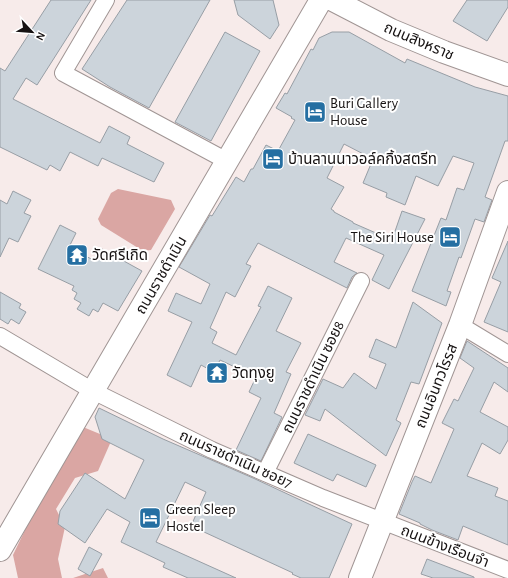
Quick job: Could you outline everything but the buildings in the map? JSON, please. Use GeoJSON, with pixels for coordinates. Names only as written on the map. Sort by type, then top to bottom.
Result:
{"type":"FeatureCollection","features":[{"type":"Feature","properties":{"kind":"street"},"geometry":{"type":"LineString","coordinates":[[106,0],[63,73],[227,161]]}},
{"type":"Feature","properties":{"kind":"street","name":"ถนนราชดำเนิน"},"geometry":{"type":"LineString","coordinates":[[0,550],[321,0]]}},
{"type":"Feature","properties":{"kind":"street","name":"ถนนสิงหราช"},"geometry":{"type":"LineString","coordinates":[[333,0],[391,30],[444,52],[508,75]]}},
{"type":"Feature","properties":{"kind":"street","name":"ถนนอินทวโรรส"},"geometry":{"type":"LineString","coordinates":[[360,578],[460,325],[508,192]]}},
{"type":"Feature","properties":{"kind":"street","name":"ถนนราชดำเนิน ซอย8"},"geometry":{"type":"LineString","coordinates":[[265,473],[360,281]]}},
{"type":"Feature","properties":{"kind":"street"},"geometry":{"type":"LineString","coordinates":[[460,325],[508,354]]}},
{"type":"Feature","properties":{"kind":"street","name":"ถนนราชดำเนิน ซอย7"},"geometry":{"type":"LineString","coordinates":[[0,336],[93,391],[212,450],[382,522]]}},
{"type":"Feature","properties":{"kind":"street","name":"ถนนข้างเรือนจำ"},"geometry":{"type":"LineString","coordinates":[[382,522],[508,570]]}},
{"type":"Feature","properties":{"kind":"shaded area"},"geometry":{"type":"Polygon","coordinates":[[[118,189],[171,200],[175,209],[151,250],[143,251],[101,225],[98,219],[111,193],[118,189]]]}},
{"type":"Feature","properties":{"kind":"shaded area"},"geometry":{"type":"Polygon","coordinates":[[[83,427],[112,439],[98,471],[75,478],[56,509],[65,527],[58,559],[62,578],[18,578],[13,555],[38,503],[83,427]]]}},
{"type":"Feature","properties":{"kind":"shaded area"},"geometry":{"type":"Polygon","coordinates":[[[103,568],[108,578],[73,578],[103,568]]]}},
{"type":"Feature","properties":{"kind":"place","name":"Buri Gallery House"},"geometry":{"type":"Point","coordinates":[315,112]}},
{"type":"Feature","properties":{"kind":"place","name":"บ้านลานนาวอล์คกิ้งสตรีท"},"geometry":{"type":"Point","coordinates":[273,159]}},
{"type":"Feature","properties":{"kind":"place","name":"The Siri House"},"geometry":{"type":"Point","coordinates":[450,237]}},
{"type":"Feature","properties":{"kind":"place","name":"วัดศรีเกิด"},"geometry":{"type":"Point","coordinates":[77,255]}},
{"type":"Feature","properties":{"kind":"place","name":"วัดทุงยู"},"geometry":{"type":"Point","coordinates":[217,373]}},
{"type":"Feature","properties":{"kind":"place","name":"Green Sleep Hostel"},"geometry":{"type":"Point","coordinates":[150,518]}}]}
